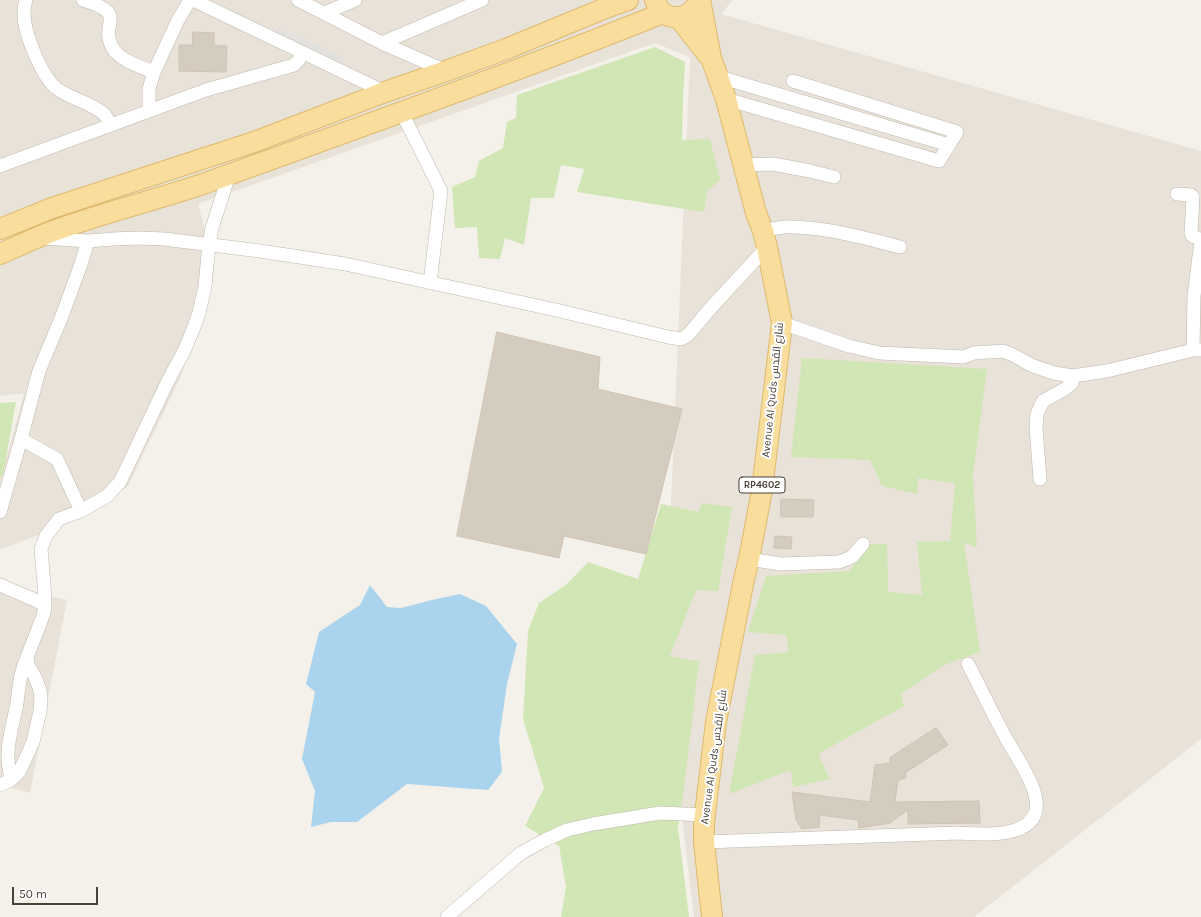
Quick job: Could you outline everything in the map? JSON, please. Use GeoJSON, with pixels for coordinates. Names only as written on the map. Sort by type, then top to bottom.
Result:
{"type":"FeatureCollection","features":[{"type":"Feature","properties":{"kind":"main road"},"geometry":{"type":"LineString","coordinates":[[0,229],[52,208],[254,142],[385,92],[446,72],[628,0]]}},
{"type":"Feature","properties":{"kind":"main road","name":"RP4602"},"geometry":{"type":"LineString","coordinates":[[666,10],[689,14],[700,0]]}},
{"type":"Feature","properties":{"kind":"main road","name":"Avenue Al Quds شارع القدس"},"geometry":{"type":"LineString","coordinates":[[700,0],[714,67],[726,99],[756,213],[765,239],[782,323],[762,490],[716,722],[705,815],[704,842],[712,917]]}},
{"type":"Feature","properties":{"kind":"main road"},"geometry":{"type":"LineString","coordinates":[[0,254],[58,229],[229,175],[402,113],[603,37],[666,10]]}},
{"type":"Feature","properties":{"kind":"main road","name":"Avenue Al Quds شارع القدس"},"geometry":{"type":"LineString","coordinates":[[666,10],[714,67]]}},
{"type":"Feature","properties":{"kind":"street"},"geometry":{"type":"LineString","coordinates":[[26,0],[24,12],[26,32],[48,79],[55,87],[66,94],[91,106],[105,115],[110,125]]}},
{"type":"Feature","properties":{"kind":"street"},"geometry":{"type":"LineString","coordinates":[[83,0],[99,6],[109,13],[111,20],[109,30],[110,40],[114,51],[135,65],[154,72]]}},
{"type":"Feature","properties":{"kind":"street"},"geometry":{"type":"LineString","coordinates":[[149,111],[149,89],[154,72],[178,20],[190,0]]}},
{"type":"Feature","properties":{"kind":"street"},"geometry":{"type":"LineString","coordinates":[[193,0],[385,92]]}},
{"type":"Feature","properties":{"kind":"street"},"geometry":{"type":"LineString","coordinates":[[298,0],[326,9],[382,43],[446,72]]}},
{"type":"Feature","properties":{"kind":"street"},"geometry":{"type":"LineString","coordinates":[[326,9],[355,0]]}},
{"type":"Feature","properties":{"kind":"street"},"geometry":{"type":"LineString","coordinates":[[382,43],[482,0]]}},
{"type":"Feature","properties":{"kind":"street"},"geometry":{"type":"LineString","coordinates":[[0,166],[206,90],[294,65],[299,60],[302,53]]}},
{"type":"Feature","properties":{"kind":"street"},"geometry":{"type":"LineString","coordinates":[[714,67],[949,145]]}},
{"type":"Feature","properties":{"kind":"street"},"geometry":{"type":"LineString","coordinates":[[726,99],[940,161],[957,132],[793,81]]}},
{"type":"Feature","properties":{"kind":"street"},"geometry":{"type":"LineString","coordinates":[[402,113],[441,191],[430,284]]}},
{"type":"Feature","properties":{"kind":"street"},"geometry":{"type":"LineString","coordinates":[[744,165],[773,164],[834,177]]}},
{"type":"Feature","properties":{"kind":"street"},"geometry":{"type":"LineString","coordinates":[[5,782],[20,679],[24,663],[43,616],[44,584],[41,549],[46,536],[59,519],[81,511],[107,496],[120,482],[168,382],[186,349],[199,313],[205,286],[209,244],[214,222],[229,175]]}},
{"type":"Feature","properties":{"kind":"street"},"geometry":{"type":"LineString","coordinates":[[782,323],[849,346],[879,353],[964,357],[970,354],[983,352],[1003,351],[1033,366],[1054,373],[1073,376],[1107,371],[1197,350],[1194,296],[1201,241],[1191,233],[1192,195],[1177,194]]}},
{"type":"Feature","properties":{"kind":"street"},"geometry":{"type":"LineString","coordinates":[[38,237],[88,241],[138,238],[164,239],[338,263],[556,310],[681,339],[694,329],[765,239],[792,226],[866,238],[900,247]]}},
{"type":"Feature","properties":{"kind":"street"},"geometry":{"type":"LineString","coordinates":[[0,512],[39,371],[82,264],[88,241]]}},
{"type":"Feature","properties":{"kind":"street"},"geometry":{"type":"LineString","coordinates":[[1040,478],[1036,428],[1037,414],[1043,401],[1065,389],[1072,383],[1073,376]]}},
{"type":"Feature","properties":{"kind":"street"},"geometry":{"type":"LineString","coordinates":[[21,439],[57,459],[81,511]]}},
{"type":"Feature","properties":{"kind":"street"},"geometry":{"type":"LineString","coordinates":[[749,559],[780,564],[839,562],[852,557],[863,544]]}},
{"type":"Feature","properties":{"kind":"street"},"geometry":{"type":"LineString","coordinates":[[0,585],[44,605]]}},
{"type":"Feature","properties":{"kind":"street"},"geometry":{"type":"LineString","coordinates":[[5,782],[19,772],[33,742],[40,711],[40,690],[28,665],[27,657]]}},
{"type":"Feature","properties":{"kind":"street"},"geometry":{"type":"LineString","coordinates":[[704,842],[959,833],[985,835],[1007,832],[1021,828],[1031,820],[1035,814],[1037,806],[1036,798],[1030,781],[1004,735],[968,664]]}},
{"type":"Feature","properties":{"kind":"street"},"geometry":{"type":"LineString","coordinates":[[447,917],[521,853],[567,830],[592,824],[660,813],[705,815]]}},
{"type":"Feature","properties":{"kind":"shaded area"},"geometry":{"type":"Polygon","coordinates":[[[0,0],[733,0],[721,14],[1201,151],[1201,739],[974,917],[694,917],[664,669],[690,57],[655,43],[198,204],[214,264],[181,376],[128,486],[78,519],[0,550],[0,458],[7,456],[24,393],[0,396],[0,0]]]}},
{"type":"Feature","properties":{"kind":"shaded area"},"geometry":{"type":"Polygon","coordinates":[[[279,28],[341,56],[344,65],[272,33],[279,28]]]}},
{"type":"Feature","properties":{"kind":"shaded area"},"geometry":{"type":"Polygon","coordinates":[[[0,586],[67,600],[30,793],[0,785],[0,586]]]}},
{"type":"Feature","properties":{"kind":"green space"},"geometry":{"type":"Polygon","coordinates":[[[655,47],[685,62],[682,140],[710,139],[720,180],[707,191],[704,212],[577,192],[584,169],[561,165],[554,198],[531,198],[524,245],[505,238],[500,259],[479,258],[477,227],[455,228],[452,187],[475,177],[479,161],[503,148],[507,122],[516,118],[517,95],[655,47]]]}},
{"type":"Feature","properties":{"kind":"green space"},"geometry":{"type":"Polygon","coordinates":[[[802,358],[987,369],[973,476],[977,548],[964,542],[980,652],[944,665],[901,694],[904,706],[818,754],[830,779],[793,787],[791,770],[729,794],[755,655],[789,652],[786,635],[748,632],[766,576],[849,571],[869,544],[887,544],[888,592],[922,595],[917,542],[950,541],[955,483],[918,478],[917,494],[882,486],[870,460],[791,457],[802,358]]]}},
{"type":"Feature","properties":{"kind":"green space"},"geometry":{"type":"Polygon","coordinates":[[[16,402],[3,475],[0,477],[0,403],[16,402]]]}},
{"type":"Feature","properties":{"kind":"green space"},"geometry":{"type":"Polygon","coordinates":[[[702,503],[732,507],[718,591],[696,590],[670,656],[699,662],[678,828],[689,917],[561,917],[566,887],[559,846],[525,826],[544,788],[523,719],[528,631],[539,603],[567,584],[588,562],[638,579],[661,504],[699,512],[702,503]]]}},
{"type":"Feature","properties":{"kind":"water"},"geometry":{"type":"Polygon","coordinates":[[[370,585],[387,607],[401,608],[460,594],[486,606],[517,644],[507,684],[499,739],[502,772],[488,790],[407,784],[357,822],[331,822],[311,827],[315,791],[302,759],[315,692],[306,684],[319,632],[360,605],[370,585]]]}},
{"type":"Feature","properties":{"kind":"building"},"geometry":{"type":"Polygon","coordinates":[[[193,32],[214,33],[214,45],[227,46],[226,72],[179,71],[179,45],[192,45],[193,32]]]}},
{"type":"Feature","properties":{"kind":"building"},"geometry":{"type":"Polygon","coordinates":[[[497,332],[600,357],[598,389],[682,409],[646,554],[564,536],[559,558],[457,536],[497,332]]]}},
{"type":"Feature","properties":{"kind":"building"},"geometry":{"type":"Polygon","coordinates":[[[781,499],[814,500],[813,517],[781,517],[781,499]]]}},
{"type":"Feature","properties":{"kind":"building"},"geometry":{"type":"Polygon","coordinates":[[[775,536],[792,537],[791,549],[774,548],[775,536]]]}},
{"type":"Feature","properties":{"kind":"building"},"geometry":{"type":"Polygon","coordinates":[[[936,728],[948,745],[905,773],[906,778],[898,780],[895,802],[979,801],[980,823],[908,824],[908,810],[890,823],[859,828],[858,820],[820,815],[819,827],[802,829],[796,820],[792,792],[870,802],[875,765],[890,763],[890,758],[936,728]]]}}]}
